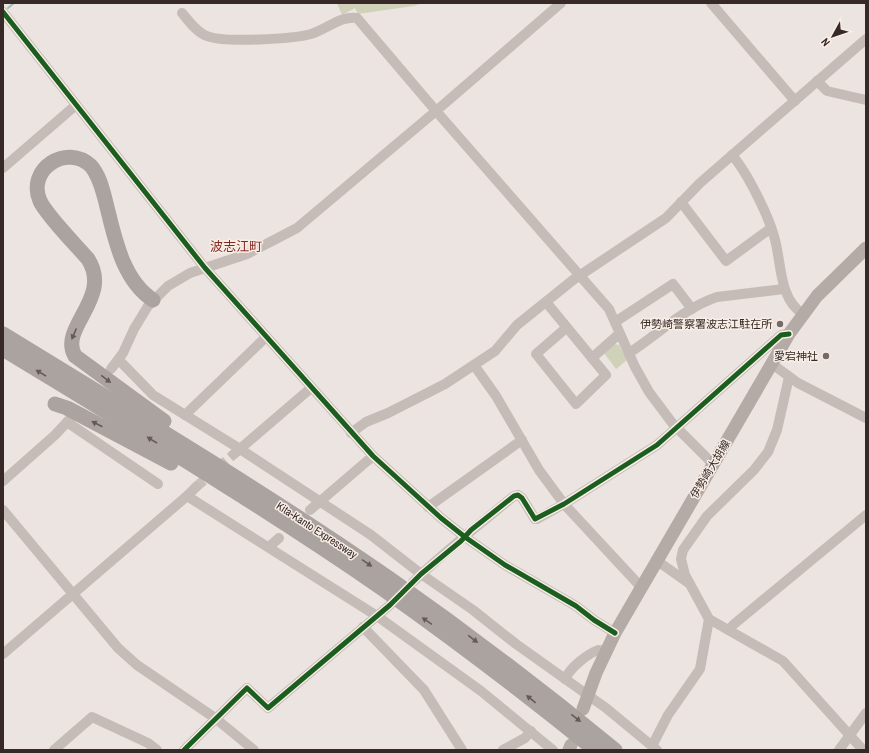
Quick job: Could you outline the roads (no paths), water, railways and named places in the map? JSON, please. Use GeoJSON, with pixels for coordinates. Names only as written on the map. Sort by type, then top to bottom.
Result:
{"type":"FeatureCollection","features":[{"type":"Feature","properties":{"kind":"highway"},"geometry":{"type":"LineString","coordinates":[[80,305],[87,297],[90,286],[88,268],[40,210],[36,204],[32,190],[34,177],[41,164],[53,155],[67,152],[75,152],[88,157],[101,172],[129,264],[153,300]]}},
{"type":"Feature","properties":{"kind":"highway"},"geometry":{"type":"LineString","coordinates":[[153,300],[146,295],[126,268],[100,183],[93,169],[81,159],[75,157],[62,157],[49,164],[44,168],[37,182],[40,201],[88,259],[92,265],[96,278],[93,296],[71,342],[72,351],[75,356],[195,443],[252,488]]}},
{"type":"Feature","properties":{"kind":"highway","name":"Kita-Kanto Expressway"},"geometry":{"type":"LineString","coordinates":[[3,334],[252,488],[383,574],[453,624],[615,750]]}},
{"type":"Feature","properties":{"kind":"highway","name":"Kita-Kanto Expressway"},"geometry":{"type":"LineString","coordinates":[[3,349],[196,467],[315,544],[445,634],[594,750]]}},
{"type":"Feature","properties":{"kind":"highway"},"geometry":{"type":"LineString","coordinates":[[55,404],[67,408],[130,440],[315,544]]}},
{"type":"Feature","properties":{"kind":"main road","name":"伊勢崎大胡線"},"geometry":{"type":"LineString","coordinates":[[583,709],[614,633],[789,334],[824,288],[866,248]]}},
{"type":"Feature","properties":{"kind":"street"},"geometry":{"type":"LineString","coordinates":[[111,369],[119,360],[138,322],[153,300],[177,280],[205,268],[247,254],[297,228],[561,3]]}},
{"type":"Feature","properties":{"kind":"street"},"geometry":{"type":"LineString","coordinates":[[711,3],[795,101]]}},
{"type":"Feature","properties":{"kind":"street"},"geometry":{"type":"LineString","coordinates":[[3,12],[205,268],[373,456],[428,507],[465,537],[505,565],[576,606],[614,633]]}},
{"type":"Feature","properties":{"kind":"street"},"geometry":{"type":"LineString","coordinates":[[182,13],[206,36],[265,39],[311,34],[347,17],[357,18],[609,309],[628,353],[649,392],[677,428],[713,464]]}},
{"type":"Feature","properties":{"kind":"street"},"geometry":{"type":"LineString","coordinates":[[351,433],[366,422],[388,413],[445,384],[498,348],[517,325],[579,276],[666,218],[700,182],[866,39]]}},
{"type":"Feature","properties":{"kind":"street"},"geometry":{"type":"LineString","coordinates":[[817,81],[827,91],[866,100]]}},
{"type":"Feature","properties":{"kind":"street"},"geometry":{"type":"LineString","coordinates":[[3,168],[76,105]]}},
{"type":"Feature","properties":{"kind":"street"},"geometry":{"type":"LineString","coordinates":[[732,155],[760,203],[771,228],[780,256],[784,289],[797,310],[803,314]]}},
{"type":"Feature","properties":{"kind":"street"},"geometry":{"type":"LineString","coordinates":[[681,202],[726,261],[771,228]]}},
{"type":"Feature","properties":{"kind":"street"},"geometry":{"type":"LineString","coordinates":[[615,322],[672,284],[692,309]]}},
{"type":"Feature","properties":{"kind":"street"},"geometry":{"type":"LineString","coordinates":[[628,353],[692,309],[716,297],[784,289]]}},
{"type":"Feature","properties":{"kind":"street"},"geometry":{"type":"LineString","coordinates":[[546,302],[606,375],[576,404],[536,354],[566,328]]}},
{"type":"Feature","properties":{"kind":"street"},"geometry":{"type":"LineString","coordinates":[[592,358],[619,334]]}},
{"type":"Feature","properties":{"kind":"street"},"geometry":{"type":"LineString","coordinates":[[413,582],[465,537],[471,530],[516,495],[522,498],[535,519],[564,504],[657,445],[781,335],[789,334]]}},
{"type":"Feature","properties":{"kind":"street"},"geometry":{"type":"LineString","coordinates":[[185,415],[266,337]]}},
{"type":"Feature","properties":{"kind":"street"},"geometry":{"type":"LineString","coordinates":[[119,360],[153,395],[185,415],[237,452],[321,502],[371,535],[421,574],[449,592],[516,644],[588,695],[655,748],[668,715],[700,669],[709,619]]}},
{"type":"Feature","properties":{"kind":"street"},"geometry":{"type":"LineString","coordinates":[[772,364],[789,377],[866,418]]}},
{"type":"Feature","properties":{"kind":"street"},"geometry":{"type":"LineString","coordinates":[[474,365],[496,396],[539,470],[564,504],[640,587]]}},
{"type":"Feature","properties":{"kind":"street"},"geometry":{"type":"LineString","coordinates":[[789,377],[777,430],[768,452],[754,470],[707,516],[683,550],[681,559],[682,568],[709,619],[783,661],[863,750]]}},
{"type":"Feature","properties":{"kind":"street"},"geometry":{"type":"LineString","coordinates":[[237,452],[311,388]]}},
{"type":"Feature","properties":{"kind":"street"},"geometry":{"type":"LineString","coordinates":[[3,481],[55,435],[68,420],[158,484]]}},
{"type":"Feature","properties":{"kind":"street"},"geometry":{"type":"LineString","coordinates":[[428,507],[522,440]]}},
{"type":"Feature","properties":{"kind":"street"},"geometry":{"type":"LineString","coordinates":[[310,510],[373,456]]}},
{"type":"Feature","properties":{"kind":"street"},"geometry":{"type":"LineString","coordinates":[[3,654],[196,488]]}},
{"type":"Feature","properties":{"kind":"street"},"geometry":{"type":"LineString","coordinates":[[187,496],[377,616],[450,667],[553,750]]}},
{"type":"Feature","properties":{"kind":"street"},"geometry":{"type":"LineString","coordinates":[[3,510],[118,648],[137,664],[215,718],[248,748]]}},
{"type":"Feature","properties":{"kind":"street"},"geometry":{"type":"LineString","coordinates":[[730,630],[732,625],[866,515]]}},
{"type":"Feature","properties":{"kind":"street"},"geometry":{"type":"LineString","coordinates":[[269,547],[279,538]]}},
{"type":"Feature","properties":{"kind":"street"},"geometry":{"type":"LineString","coordinates":[[656,560],[690,584]]}},
{"type":"Feature","properties":{"kind":"street"},"geometry":{"type":"LineString","coordinates":[[184,750],[247,688],[268,708],[390,605]]}},
{"type":"Feature","properties":{"kind":"street"},"geometry":{"type":"LineString","coordinates":[[363,627],[424,690],[462,750]]}},
{"type":"Feature","properties":{"kind":"street"},"geometry":{"type":"LineString","coordinates":[[565,679],[573,669],[589,655],[598,650],[606,651]]}},
{"type":"Feature","properties":{"kind":"street"},"geometry":{"type":"LineString","coordinates":[[839,750],[866,712]]}},
{"type":"Feature","properties":{"kind":"street"},"geometry":{"type":"LineString","coordinates":[[54,750],[92,717],[148,743],[157,750]]}},
{"type":"Feature","properties":{"kind":"street"},"geometry":{"type":"LineString","coordinates":[[503,750],[525,738],[531,731]]}},
{"type":"Feature","properties":{"kind":"waterway"},"geometry":{"type":"LineString","coordinates":[[8,8],[14,3]]}},
{"type":"Feature","properties":{"kind":"tunnel"},"geometry":{"type":"LineString","coordinates":[[196,487],[234,454]]}},
{"type":"Feature","properties":{"kind":"place","name":"伊勢崎警察署波志江駐在所"},"geometry":{"type":"Point","coordinates":[780,324]}},
{"type":"Feature","properties":{"kind":"place","name":"愛宕神社"},"geometry":{"type":"Point","coordinates":[826,356]}},
{"type":"Feature","properties":{"kind":"district","name":"波志江町"},"geometry":{"type":"Point","coordinates":[236,246]}}]}
